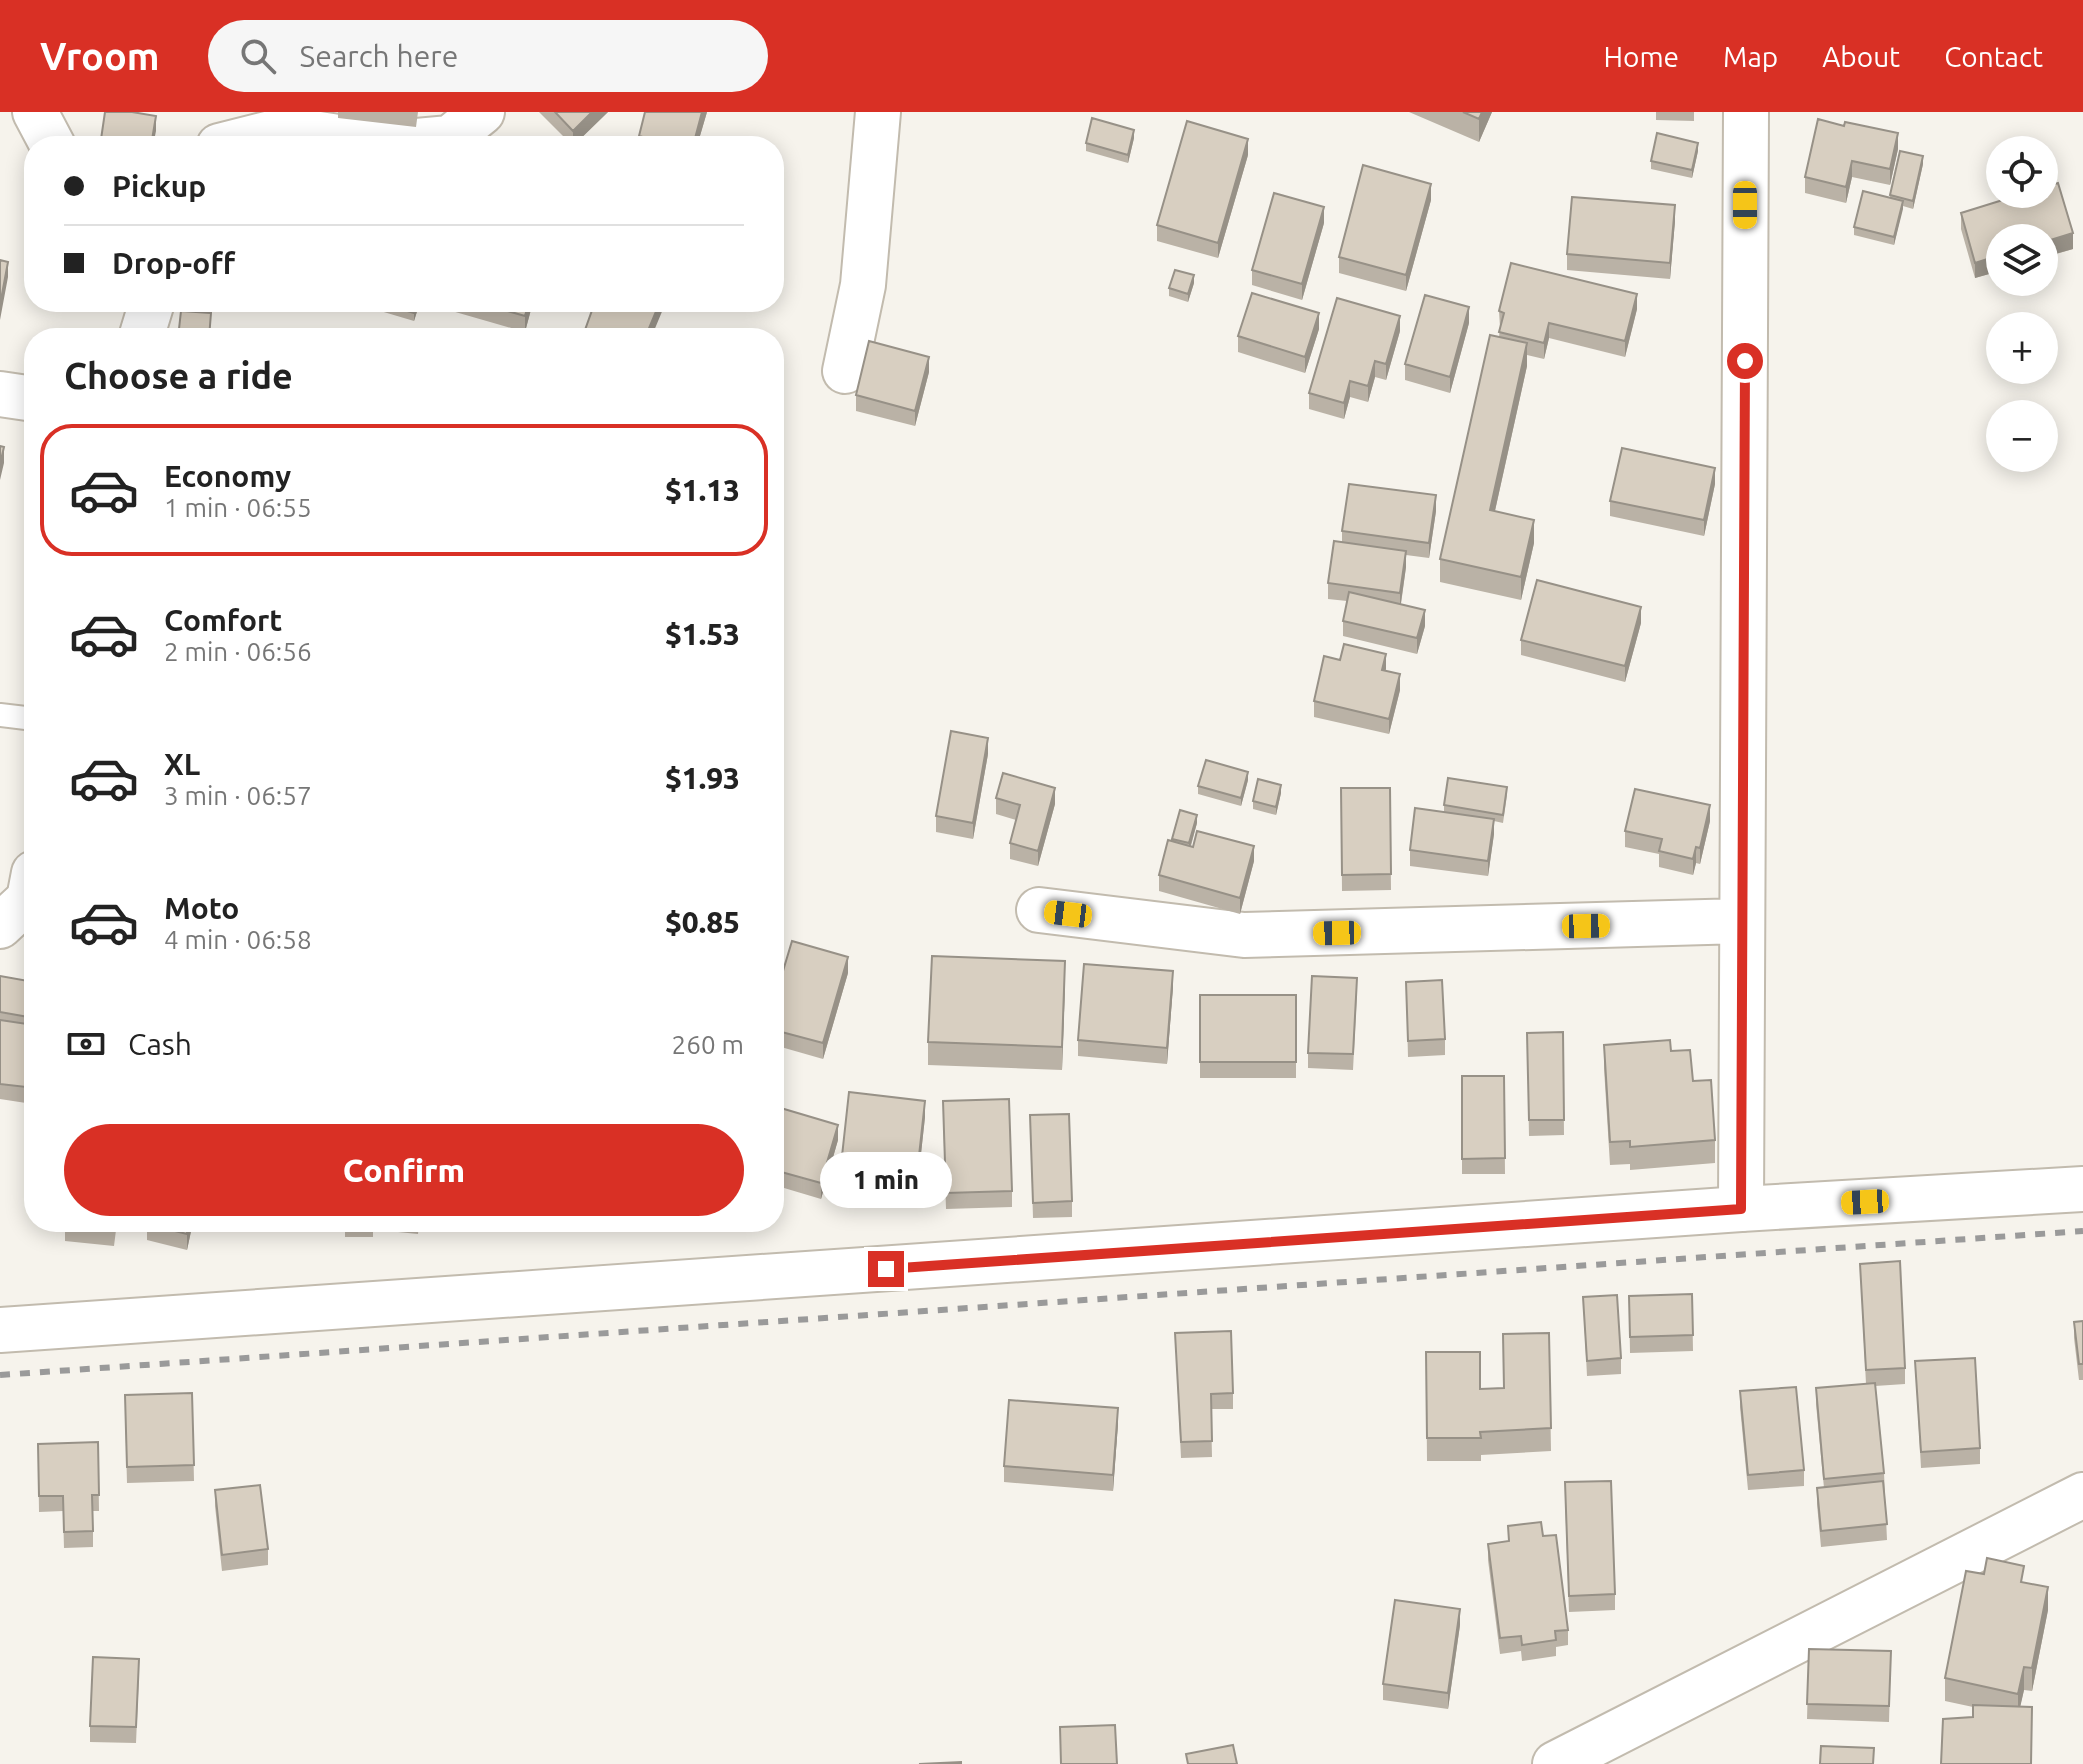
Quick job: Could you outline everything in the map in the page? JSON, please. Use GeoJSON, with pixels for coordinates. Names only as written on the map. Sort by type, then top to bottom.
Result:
{"type":"FeatureCollection","features":[{"type":"Feature","properties":{"kind":"street"},"geometry":{"type":"LineString","coordinates":[[35,112],[48,136]]}},
{"type":"Feature","properties":{"kind":"street"},"geometry":{"type":"LineString","coordinates":[[452,136],[482,112]]}},
{"type":"Feature","properties":{"kind":"street"},"geometry":{"type":"LineString","coordinates":[[845,371],[863,285],[878,112]]}},
{"type":"Feature","properties":{"kind":"street"},"geometry":{"type":"LineString","coordinates":[[1741,1209],[1746,112]]}},
{"type":"Feature","properties":{"kind":"street"},"geometry":{"type":"LineString","coordinates":[[259,136],[287,129],[332,136]]}},
{"type":"Feature","properties":{"kind":"street"},"geometry":{"type":"LineString","coordinates":[[0,394],[24,398]]}},
{"type":"Feature","properties":{"kind":"street"},"geometry":{"type":"LineString","coordinates":[[0,926],[24,904]]}},
{"type":"Feature","properties":{"kind":"street"},"geometry":{"type":"LineString","coordinates":[[1039,910],[1244,935],[1742,921]]}},
{"type":"Feature","properties":{"kind":"street"},"geometry":{"type":"LineString","coordinates":[[0,1330],[1741,1209],[2083,1189]]}},
{"type":"Feature","properties":{"kind":"street"},"geometry":{"type":"LineString","coordinates":[[1555,1764],[2083,1495]]}},
{"type":"Feature","properties":{"kind":"lane"},"geometry":{"type":"LineString","coordinates":[[0,715],[24,718]]}},
{"type":"Feature","properties":{"kind":"building"},"geometry":{"type":"Polygon","coordinates":[[[105,112],[156,116],[153,136],[101,136],[105,112]]]}},
{"type":"Feature","properties":{"kind":"building"},"geometry":{"type":"Polygon","coordinates":[[[555,112],[592,112],[573,131],[555,112]]]}},
{"type":"Feature","properties":{"kind":"building"},"geometry":{"type":"Polygon","coordinates":[[[645,112],[702,112],[696,136],[639,136],[645,112]]]}},
{"type":"Feature","properties":{"kind":"building"},"geometry":{"type":"Polygon","coordinates":[[[1463,112],[1482,112],[1479,119],[1463,112]]]}},
{"type":"Feature","properties":{"kind":"building"},"geometry":{"type":"Polygon","coordinates":[[[1092,118],[1134,130],[1128,155],[1086,143],[1092,118]]]}},
{"type":"Feature","properties":{"kind":"building"},"geometry":{"type":"Polygon","coordinates":[[[1818,119],[1844,126],[1845,122],[1898,133],[1890,169],[1852,161],[1846,187],[1805,177],[1818,119]]]}},
{"type":"Feature","properties":{"kind":"building"},"geometry":{"type":"Polygon","coordinates":[[[1187,121],[1248,139],[1218,243],[1157,225],[1187,121]]]}},
{"type":"Feature","properties":{"kind":"building"},"geometry":{"type":"Polygon","coordinates":[[[1657,133],[1698,143],[1692,170],[1651,161],[1657,133]]]}},
{"type":"Feature","properties":{"kind":"building"},"geometry":{"type":"Polygon","coordinates":[[[1900,151],[1923,156],[1913,201],[1890,195],[1900,151]]]}},
{"type":"Feature","properties":{"kind":"building"},"geometry":{"type":"Polygon","coordinates":[[[1363,165],[1431,184],[1406,275],[1339,257],[1363,165]]]}},
{"type":"Feature","properties":{"kind":"building"},"geometry":{"type":"Polygon","coordinates":[[[2058,183],[2073,233],[2058,238],[2058,224],[1986,224],[1986,259],[1975,263],[1961,213],[1986,205],[1986,208],[2058,208],[2058,183]]]}},
{"type":"Feature","properties":{"kind":"building"},"geometry":{"type":"Polygon","coordinates":[[[1863,191],[1903,201],[1894,237],[1854,227],[1863,191]]]}},
{"type":"Feature","properties":{"kind":"building"},"geometry":{"type":"Polygon","coordinates":[[[1274,193],[1324,207],[1302,284],[1252,270],[1274,193]]]}},
{"type":"Feature","properties":{"kind":"building"},"geometry":{"type":"Polygon","coordinates":[[[1572,197],[1675,205],[1670,263],[1567,254],[1572,197]]]}},
{"type":"Feature","properties":{"kind":"building"},"geometry":{"type":"Polygon","coordinates":[[[0,260],[8,262],[0,305],[0,260]]]}},
{"type":"Feature","properties":{"kind":"building"},"geometry":{"type":"Polygon","coordinates":[[[1511,263],[1637,294],[1625,341],[1549,323],[1544,343],[1499,332],[1504,313],[1499,311],[1511,263]]]}},
{"type":"Feature","properties":{"kind":"building"},"geometry":{"type":"Polygon","coordinates":[[[1175,270],[1194,275],[1188,294],[1169,288],[1175,270]]]}},
{"type":"Feature","properties":{"kind":"building"},"geometry":{"type":"Polygon","coordinates":[[[1252,293],[1319,313],[1305,357],[1238,336],[1252,293]]]}},
{"type":"Feature","properties":{"kind":"building"},"geometry":{"type":"Polygon","coordinates":[[[1425,295],[1469,307],[1450,377],[1405,364],[1425,295]]]}},
{"type":"Feature","properties":{"kind":"building"},"geometry":{"type":"Polygon","coordinates":[[[1337,298],[1400,316],[1386,364],[1375,361],[1368,386],[1350,381],[1344,403],[1309,393],[1337,298]]]}},
{"type":"Feature","properties":{"kind":"building"},"geometry":{"type":"Polygon","coordinates":[[[181,312],[211,313],[210,328],[179,328],[181,312]]]}},
{"type":"Feature","properties":{"kind":"building"},"geometry":{"type":"Polygon","coordinates":[[[591,312],[656,312],[649,328],[586,328],[591,312]]]}},
{"type":"Feature","properties":{"kind":"building"},"geometry":{"type":"Polygon","coordinates":[[[1490,335],[1527,343],[1490,510],[1534,520],[1521,577],[1440,559],[1490,335]]]}},
{"type":"Feature","properties":{"kind":"building"},"geometry":{"type":"Polygon","coordinates":[[[869,341],[929,357],[915,411],[856,395],[869,341]]]}},
{"type":"Feature","properties":{"kind":"building"},"geometry":{"type":"Polygon","coordinates":[[[1622,448],[1715,468],[1704,520],[1610,501],[1622,448]]]}},
{"type":"Feature","properties":{"kind":"building"},"geometry":{"type":"Polygon","coordinates":[[[1349,484],[1436,495],[1429,543],[1342,531],[1349,484]]]}},
{"type":"Feature","properties":{"kind":"building"},"geometry":{"type":"Polygon","coordinates":[[[1334,541],[1406,551],[1400,593],[1328,583],[1334,541]]]}},
{"type":"Feature","properties":{"kind":"building"},"geometry":{"type":"Polygon","coordinates":[[[1537,580],[1641,607],[1625,666],[1521,640],[1537,580]]]}},
{"type":"Feature","properties":{"kind":"building"},"geometry":{"type":"Polygon","coordinates":[[[1349,592],[1425,610],[1417,638],[1343,621],[1349,592]]]}},
{"type":"Feature","properties":{"kind":"building"},"geometry":{"type":"Polygon","coordinates":[[[1344,644],[1386,654],[1382,670],[1400,674],[1389,719],[1314,701],[1324,656],[1340,660],[1344,644]]]}},
{"type":"Feature","properties":{"kind":"building"},"geometry":{"type":"Polygon","coordinates":[[[951,731],[988,738],[973,823],[936,816],[951,731]]]}},
{"type":"Feature","properties":{"kind":"building"},"geometry":{"type":"Polygon","coordinates":[[[1206,760],[1248,772],[1241,798],[1198,786],[1206,760]]]}},
{"type":"Feature","properties":{"kind":"building"},"geometry":{"type":"Polygon","coordinates":[[[1003,773],[1055,788],[1038,851],[1010,843],[1020,805],[996,798],[1003,773]]]}},
{"type":"Feature","properties":{"kind":"building"},"geometry":{"type":"Polygon","coordinates":[[[1448,778],[1507,787],[1503,815],[1444,805],[1448,778]]]}},
{"type":"Feature","properties":{"kind":"building"},"geometry":{"type":"Polygon","coordinates":[[[1258,779],[1281,785],[1276,807],[1253,801],[1258,779]]]}},
{"type":"Feature","properties":{"kind":"building"},"geometry":{"type":"Polygon","coordinates":[[[1341,788],[1390,788],[1391,874],[1342,875],[1341,788]]]}},
{"type":"Feature","properties":{"kind":"building"},"geometry":{"type":"Polygon","coordinates":[[[1635,789],[1710,805],[1700,848],[1696,847],[1693,859],[1659,851],[1662,839],[1625,831],[1635,789]]]}},
{"type":"Feature","properties":{"kind":"building"},"geometry":{"type":"Polygon","coordinates":[[[1415,808],[1494,819],[1488,861],[1410,850],[1415,808]]]}},
{"type":"Feature","properties":{"kind":"building"},"geometry":{"type":"Polygon","coordinates":[[[1180,810],[1197,815],[1189,843],[1172,839],[1180,810]]]}},
{"type":"Feature","properties":{"kind":"building"},"geometry":{"type":"Polygon","coordinates":[[[1197,831],[1254,846],[1240,898],[1159,875],[1168,840],[1193,847],[1197,831]]]}},
{"type":"Feature","properties":{"kind":"building"},"geometry":{"type":"Polygon","coordinates":[[[792,941],[848,957],[823,1043],[784,1033],[784,968],[792,941]]]}},
{"type":"Feature","properties":{"kind":"building"},"geometry":{"type":"Polygon","coordinates":[[[932,956],[1065,961],[1062,1047],[928,1042],[932,956]]]}},
{"type":"Feature","properties":{"kind":"building"},"geometry":{"type":"Polygon","coordinates":[[[1084,964],[1173,971],[1167,1048],[1078,1040],[1084,964]]]}},
{"type":"Feature","properties":{"kind":"building"},"geometry":{"type":"Polygon","coordinates":[[[0,976],[24,980],[24,1016],[0,1012],[0,976]]]}},
{"type":"Feature","properties":{"kind":"building"},"geometry":{"type":"Polygon","coordinates":[[[1312,976],[1357,978],[1353,1054],[1308,1053],[1312,976]]]}},
{"type":"Feature","properties":{"kind":"building"},"geometry":{"type":"Polygon","coordinates":[[[1442,980],[1445,1039],[1408,1041],[1406,982],[1442,980]]]}},
{"type":"Feature","properties":{"kind":"building"},"geometry":{"type":"Polygon","coordinates":[[[1200,995],[1296,995],[1296,1062],[1200,1062],[1200,995]]]}},
{"type":"Feature","properties":{"kind":"building"},"geometry":{"type":"Polygon","coordinates":[[[0,1020],[24,1024],[24,1087],[0,1084],[0,1020]]]}},
{"type":"Feature","properties":{"kind":"building"},"geometry":{"type":"Polygon","coordinates":[[[1563,1032],[1564,1120],[1529,1120],[1527,1033],[1563,1032]]]}},
{"type":"Feature","properties":{"kind":"building"},"geometry":{"type":"Polygon","coordinates":[[[1670,1040],[1671,1051],[1690,1050],[1693,1081],[1711,1080],[1715,1140],[1630,1147],[1630,1141],[1610,1142],[1604,1045],[1670,1040]]]}},
{"type":"Feature","properties":{"kind":"building"},"geometry":{"type":"Polygon","coordinates":[[[1462,1076],[1504,1076],[1505,1158],[1462,1159],[1462,1076]]]}},
{"type":"Feature","properties":{"kind":"building"},"geometry":{"type":"Polygon","coordinates":[[[849,1092],[925,1101],[918,1165],[842,1156],[849,1092]]]}},
{"type":"Feature","properties":{"kind":"building"},"geometry":{"type":"Polygon","coordinates":[[[1009,1099],[1012,1191],[946,1193],[943,1101],[1009,1099]]]}},
{"type":"Feature","properties":{"kind":"building"},"geometry":{"type":"Polygon","coordinates":[[[784,1109],[838,1125],[821,1183],[784,1173],[784,1109]]]}},
{"type":"Feature","properties":{"kind":"building"},"geometry":{"type":"Polygon","coordinates":[[[1069,1114],[1072,1201],[1033,1203],[1030,1115],[1069,1114]]]}},
{"type":"Feature","properties":{"kind":"building"},"geometry":{"type":"Polygon","coordinates":[[[1900,1261],[1905,1368],[1866,1370],[1860,1264],[1900,1261]]]}},
{"type":"Feature","properties":{"kind":"building"},"geometry":{"type":"Polygon","coordinates":[[[1692,1294],[1693,1335],[1630,1337],[1629,1296],[1692,1294]]]}},
{"type":"Feature","properties":{"kind":"building"},"geometry":{"type":"Polygon","coordinates":[[[1617,1295],[1621,1358],[1587,1361],[1583,1297],[1617,1295]]]}},
{"type":"Feature","properties":{"kind":"building"},"geometry":{"type":"Polygon","coordinates":[[[2083,1321],[2083,1364],[2079,1364],[2074,1322],[2083,1321]]]}},
{"type":"Feature","properties":{"kind":"building"},"geometry":{"type":"Polygon","coordinates":[[[1231,1331],[1233,1393],[1211,1394],[1212,1441],[1181,1442],[1175,1333],[1231,1331]]]}},
{"type":"Feature","properties":{"kind":"building"},"geometry":{"type":"Polygon","coordinates":[[[1549,1333],[1551,1428],[1480,1432],[1481,1438],[1427,1438],[1426,1352],[1480,1352],[1480,1389],[1504,1388],[1503,1334],[1549,1333]]]}},
{"type":"Feature","properties":{"kind":"building"},"geometry":{"type":"Polygon","coordinates":[[[1975,1358],[1980,1448],[1921,1452],[1915,1361],[1975,1358]]]}},
{"type":"Feature","properties":{"kind":"building"},"geometry":{"type":"Polygon","coordinates":[[[1875,1383],[1884,1473],[1824,1479],[1816,1388],[1875,1383]]]}},
{"type":"Feature","properties":{"kind":"building"},"geometry":{"type":"Polygon","coordinates":[[[1796,1387],[1804,1470],[1748,1475],[1740,1391],[1796,1387]]]}},
{"type":"Feature","properties":{"kind":"building"},"geometry":{"type":"Polygon","coordinates":[[[192,1393],[194,1465],[127,1467],[125,1395],[192,1393]]]}},
{"type":"Feature","properties":{"kind":"building"},"geometry":{"type":"Polygon","coordinates":[[[1009,1400],[1118,1408],[1113,1475],[1004,1466],[1009,1400]]]}},
{"type":"Feature","properties":{"kind":"building"},"geometry":{"type":"Polygon","coordinates":[[[98,1442],[99,1495],[92,1495],[93,1531],[64,1532],[63,1496],[39,1496],[38,1444],[98,1442]]]}},
{"type":"Feature","properties":{"kind":"building"},"geometry":{"type":"Polygon","coordinates":[[[1611,1481],[1615,1594],[1569,1596],[1565,1482],[1611,1481]]]}},
{"type":"Feature","properties":{"kind":"building"},"geometry":{"type":"Polygon","coordinates":[[[1883,1481],[1887,1524],[1821,1531],[1817,1488],[1883,1481]]]}},
{"type":"Feature","properties":{"kind":"building"},"geometry":{"type":"Polygon","coordinates":[[[260,1485],[268,1549],[222,1555],[215,1490],[260,1485]]]}},
{"type":"Feature","properties":{"kind":"building"},"geometry":{"type":"Polygon","coordinates":[[[1541,1522],[1543,1536],[1556,1535],[1568,1630],[1555,1631],[1556,1640],[1522,1645],[1521,1636],[1500,1638],[1488,1544],[1509,1541],[1508,1526],[1541,1522]]]}},
{"type":"Feature","properties":{"kind":"building"},"geometry":{"type":"Polygon","coordinates":[[[1987,1558],[2024,1566],[2021,1582],[2048,1587],[2032,1668],[2024,1667],[2018,1694],[1945,1678],[1966,1571],[1984,1574],[1987,1558]]]}},
{"type":"Feature","properties":{"kind":"building"},"geometry":{"type":"Polygon","coordinates":[[[1395,1600],[1460,1609],[1448,1693],[1383,1684],[1395,1600]]]}},
{"type":"Feature","properties":{"kind":"building"},"geometry":{"type":"Polygon","coordinates":[[[1809,1649],[1891,1651],[1889,1706],[1807,1704],[1809,1649]]]}},
{"type":"Feature","properties":{"kind":"building"},"geometry":{"type":"Polygon","coordinates":[[[93,1657],[139,1659],[136,1727],[90,1726],[93,1657]]]}},
{"type":"Feature","properties":{"kind":"building"},"geometry":{"type":"Polygon","coordinates":[[[1973,1705],[2032,1707],[2031,1764],[1941,1764],[1943,1719],[1973,1717],[1973,1705]]]}},
{"type":"Feature","properties":{"kind":"building"},"geometry":{"type":"Polygon","coordinates":[[[1115,1725],[1117,1764],[1061,1764],[1060,1727],[1115,1725]]]}},
{"type":"Feature","properties":{"kind":"building"},"geometry":{"type":"Polygon","coordinates":[[[1233,1745],[1237,1764],[1188,1764],[1186,1754],[1233,1745]]]}},
{"type":"Feature","properties":{"kind":"building"},"geometry":{"type":"Polygon","coordinates":[[[1821,1746],[1874,1748],[1873,1764],[1820,1764],[1821,1746]]]}},
{"type":"Feature","properties":{"kind":"building"},"geometry":{"type":"Polygon","coordinates":[[[961,1762],[961,1764],[919,1764],[961,1762]]]}},
{"type":"Feature","properties":{"kind":"railway"},"geometry":{"type":"LineString","coordinates":[[0,1375],[2083,1231]]}},
{"type":"Feature","properties":{"kind":"route"},"geometry":{"type":"LineString","coordinates":[[886,1269],[1741,1209],[1745,361]]}}]}
